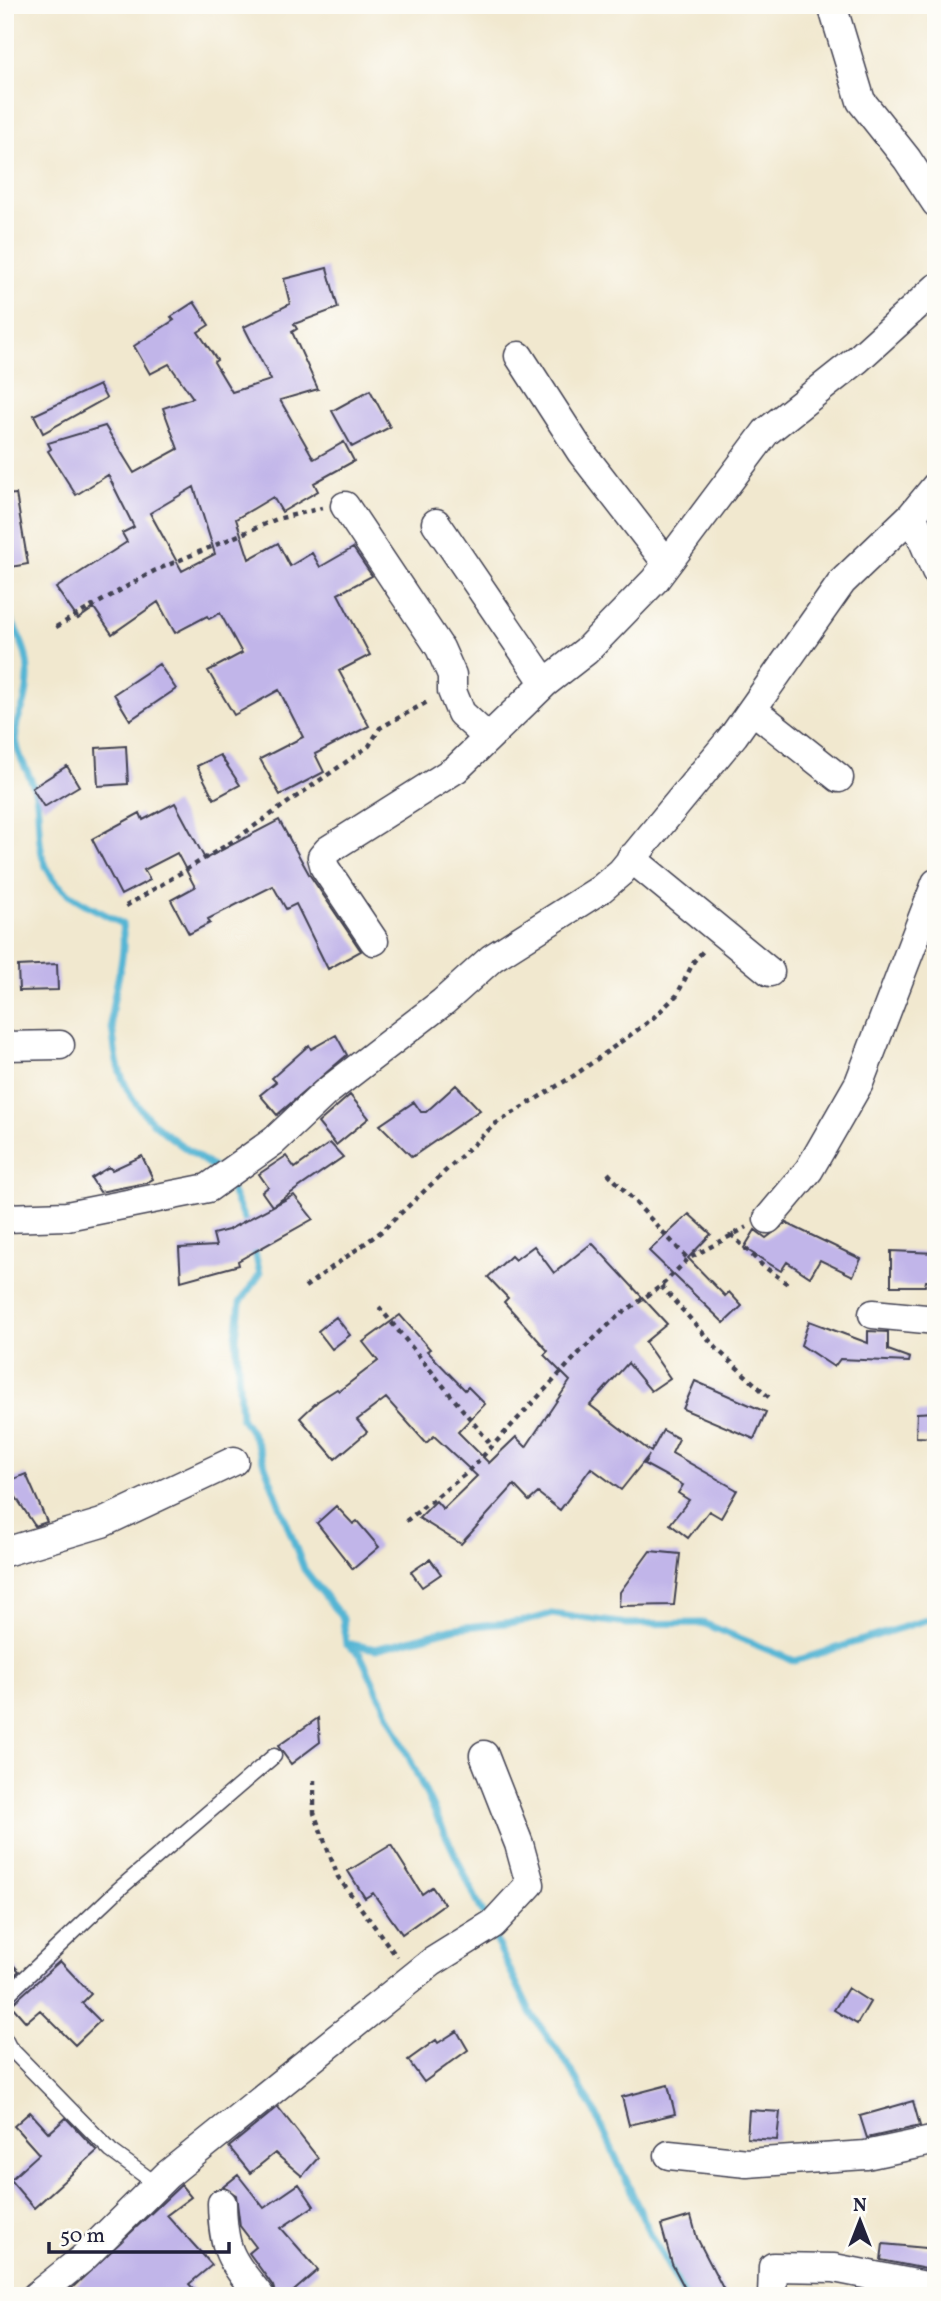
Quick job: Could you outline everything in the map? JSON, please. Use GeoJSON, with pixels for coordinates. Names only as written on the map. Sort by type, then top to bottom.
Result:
{"type":"FeatureCollection","features":[{"type":"Feature","properties":{"kind":"street"},"geometry":{"type":"LineString","coordinates":[[832,5],[861,101],[907,159],[936,204]]}},
{"type":"Feature","properties":{"kind":"street"},"geometry":{"type":"LineString","coordinates":[[374,941],[321,858],[328,850],[456,769],[545,683],[586,651],[655,580],[766,432],[858,359],[936,288]]}},
{"type":"Feature","properties":{"kind":"street"},"geometry":{"type":"LineString","coordinates":[[519,356],[581,452],[666,562]]}},
{"type":"Feature","properties":{"kind":"street"},"geometry":{"type":"LineString","coordinates":[[5,1218],[67,1216],[219,1180],[274,1142],[325,1093],[443,1002],[492,958],[601,889],[632,858],[753,710],[842,583],[912,514],[936,486]]}},
{"type":"Feature","properties":{"kind":"street"},"geometry":{"type":"LineString","coordinates":[[345,506],[440,648],[452,675],[452,691],[461,713],[488,738]]}},
{"type":"Feature","properties":{"kind":"street"},"geometry":{"type":"LineString","coordinates":[[912,514],[936,572]]}},
{"type":"Feature","properties":{"kind":"street"},"geometry":{"type":"LineString","coordinates":[[436,523],[545,683]]}},
{"type":"Feature","properties":{"kind":"street"},"geometry":{"type":"LineString","coordinates":[[753,710],[839,778]]}},
{"type":"Feature","properties":{"kind":"street"},"geometry":{"type":"LineString","coordinates":[[632,858],[770,972]]}},
{"type":"Feature","properties":{"kind":"street"},"geometry":{"type":"LineString","coordinates":[[768,1219],[809,1170],[859,1083],[936,883]]}},
{"type":"Feature","properties":{"kind":"street"},"geometry":{"type":"LineString","coordinates":[[5,1046],[60,1045]]}},
{"type":"Feature","properties":{"kind":"street"},"geometry":{"type":"LineString","coordinates":[[873,1314],[936,1320]]}},
{"type":"Feature","properties":{"kind":"street"},"geometry":{"type":"LineString","coordinates":[[5,1552],[102,1523],[234,1461]]}},
{"type":"Feature","properties":{"kind":"street"},"geometry":{"type":"LineString","coordinates":[[36,2296],[82,2259],[156,2184],[411,1979],[488,1926],[530,1884],[519,1843],[484,1755]]}},
{"type":"Feature","properties":{"kind":"street"},"geometry":{"type":"LineString","coordinates":[[670,2155],[747,2163],[866,2155],[936,2140]]}},
{"type":"Feature","properties":{"kind":"street"},"geometry":{"type":"LineString","coordinates":[[222,2203],[223,2238],[232,2262],[260,2296]]}},
{"type":"Feature","properties":{"kind":"street"},"geometry":{"type":"LineString","coordinates":[[772,2296],[773,2267],[834,2268],[936,2288]]}},
{"type":"Feature","properties":{"kind":"lane"},"geometry":{"type":"LineString","coordinates":[[5,1997],[118,1890],[274,1756]]}},
{"type":"Feature","properties":{"kind":"lane"},"geometry":{"type":"LineString","coordinates":[[5,2039],[111,2151],[156,2184]]}},
{"type":"Feature","properties":{"kind":"path"},"geometry":{"type":"LineString","coordinates":[[55,627],[153,570],[277,519],[345,506]]}},
{"type":"Feature","properties":{"kind":"path"},"geometry":{"type":"LineString","coordinates":[[126,906],[230,843],[369,746],[380,728],[452,691]]}},
{"type":"Feature","properties":{"kind":"path"},"geometry":{"type":"LineString","coordinates":[[305,1287],[382,1231],[495,1124],[575,1075],[651,1020],[677,995],[694,961],[722,932]]}},
{"type":"Feature","properties":{"kind":"path"},"geometry":{"type":"LineString","coordinates":[[608,1173],[688,1259]]}},
{"type":"Feature","properties":{"kind":"path"},"geometry":{"type":"LineString","coordinates":[[405,1521],[467,1472],[581,1351],[618,1317],[661,1286],[688,1259],[731,1234],[768,1219]]}},
{"type":"Feature","properties":{"kind":"path"},"geometry":{"type":"LineString","coordinates":[[731,1234],[762,1265],[789,1284]]}},
{"type":"Feature","properties":{"kind":"path"},"geometry":{"type":"LineString","coordinates":[[661,1286],[719,1351],[771,1399]]}},
{"type":"Feature","properties":{"kind":"path"},"geometry":{"type":"LineString","coordinates":[[379,1307],[493,1447]]}},
{"type":"Feature","properties":{"kind":"path"},"geometry":{"type":"LineString","coordinates":[[314,1780],[314,1812],[338,1877],[411,1979]]}},
{"type":"Feature","properties":{"kind":"building"},"geometry":{"type":"Polygon","coordinates":[[[327,268],[338,308],[294,324],[297,329],[292,332],[318,389],[280,400],[314,459],[344,442],[354,461],[314,483],[318,491],[282,512],[273,497],[236,519],[249,559],[278,543],[290,566],[312,553],[320,567],[353,548],[372,576],[338,594],[370,655],[339,671],[369,726],[315,754],[324,772],[280,795],[260,759],[303,737],[279,690],[234,715],[208,671],[242,653],[220,613],[209,619],[207,616],[175,633],[158,602],[112,634],[94,608],[78,619],[56,588],[127,542],[122,533],[134,527],[108,475],[76,495],[48,451],[51,449],[48,443],[105,426],[134,473],[178,449],[163,408],[193,398],[169,364],[150,374],[134,346],[174,320],[171,317],[194,302],[209,325],[198,332],[217,360],[214,362],[232,392],[271,380],[244,327],[290,304],[284,279],[327,268]],[[194,487],[150,513],[182,571],[215,554],[194,487]]]}},
{"type":"Feature","properties":{"kind":"building"},"geometry":{"type":"Polygon","coordinates":[[[99,385],[106,398],[43,433],[34,415],[99,385]]]}},
{"type":"Feature","properties":{"kind":"building"},"geometry":{"type":"Polygon","coordinates":[[[370,390],[390,427],[352,447],[332,411],[370,390]]]}},
{"type":"Feature","properties":{"kind":"building"},"geometry":{"type":"Polygon","coordinates":[[[16,494],[28,564],[5,568],[5,495],[16,494]]]}},
{"type":"Feature","properties":{"kind":"building"},"geometry":{"type":"Polygon","coordinates":[[[159,664],[176,689],[130,720],[114,694],[159,664]]]}},
{"type":"Feature","properties":{"kind":"building"},"geometry":{"type":"Polygon","coordinates":[[[126,746],[128,784],[98,786],[96,748],[126,746]]]}},
{"type":"Feature","properties":{"kind":"building"},"geometry":{"type":"Polygon","coordinates":[[[220,755],[240,785],[214,799],[197,766],[220,755]]]}},
{"type":"Feature","properties":{"kind":"building"},"geometry":{"type":"Polygon","coordinates":[[[67,766],[79,786],[44,807],[32,788],[67,766]]]}},
{"type":"Feature","properties":{"kind":"building"},"geometry":{"type":"Polygon","coordinates":[[[175,803],[205,859],[279,820],[309,874],[361,951],[328,969],[296,904],[286,909],[273,886],[208,919],[210,923],[189,934],[171,900],[195,887],[177,853],[144,870],[150,880],[121,895],[92,839],[140,813],[143,820],[175,803]]]}},
{"type":"Feature","properties":{"kind":"building"},"geometry":{"type":"Polygon","coordinates":[[[57,964],[58,990],[19,991],[18,966],[57,964]]]}},
{"type":"Feature","properties":{"kind":"building"},"geometry":{"type":"Polygon","coordinates":[[[336,1035],[347,1055],[277,1115],[260,1095],[276,1082],[272,1078],[309,1045],[311,1049],[336,1035]]]}},
{"type":"Feature","properties":{"kind":"building"},"geometry":{"type":"Polygon","coordinates":[[[456,1085],[480,1110],[412,1157],[380,1125],[414,1102],[421,1112],[426,1112],[456,1085]]]}},
{"type":"Feature","properties":{"kind":"building"},"geometry":{"type":"Polygon","coordinates":[[[350,1095],[369,1118],[336,1145],[318,1123],[350,1095]]]}},
{"type":"Feature","properties":{"kind":"building"},"geometry":{"type":"Polygon","coordinates":[[[330,1143],[343,1157],[272,1206],[262,1192],[268,1187],[259,1174],[286,1156],[295,1168],[330,1143]]]}},
{"type":"Feature","properties":{"kind":"building"},"geometry":{"type":"Polygon","coordinates":[[[142,1156],[153,1179],[146,1183],[100,1192],[91,1178],[109,1167],[112,1170],[142,1156]]]}},
{"type":"Feature","properties":{"kind":"building"},"geometry":{"type":"Polygon","coordinates":[[[294,1195],[313,1219],[238,1261],[239,1265],[181,1281],[179,1248],[216,1246],[213,1234],[228,1230],[294,1195]]]}},
{"type":"Feature","properties":{"kind":"building"},"geometry":{"type":"Polygon","coordinates":[[[689,1214],[711,1234],[688,1258],[725,1296],[729,1292],[742,1306],[724,1323],[649,1251],[689,1214]]]}},
{"type":"Feature","properties":{"kind":"building"},"geometry":{"type":"Polygon","coordinates":[[[786,1223],[861,1259],[853,1276],[820,1260],[810,1277],[787,1262],[781,1271],[744,1248],[755,1230],[766,1238],[786,1223]]]}},
{"type":"Feature","properties":{"kind":"building"},"geometry":{"type":"Polygon","coordinates":[[[592,1243],[667,1324],[645,1342],[670,1378],[651,1391],[628,1363],[590,1405],[651,1452],[663,1430],[679,1439],[672,1453],[737,1490],[721,1518],[709,1511],[688,1538],[670,1524],[689,1500],[678,1493],[683,1485],[644,1464],[649,1455],[621,1490],[591,1468],[560,1510],[538,1493],[529,1501],[514,1485],[461,1544],[419,1518],[436,1501],[443,1509],[477,1476],[434,1436],[426,1443],[386,1398],[357,1420],[367,1432],[335,1459],[300,1418],[318,1401],[337,1389],[339,1391],[378,1361],[363,1342],[400,1315],[430,1349],[427,1351],[465,1390],[468,1387],[485,1404],[458,1432],[489,1463],[516,1437],[526,1447],[570,1381],[544,1355],[548,1351],[504,1302],[508,1298],[488,1277],[511,1256],[515,1260],[534,1246],[554,1273],[592,1243]]]}},
{"type":"Feature","properties":{"kind":"building"},"geometry":{"type":"Polygon","coordinates":[[[891,1251],[936,1253],[936,1281],[926,1281],[925,1286],[891,1286],[891,1251]]]}},
{"type":"Feature","properties":{"kind":"building"},"geometry":{"type":"Polygon","coordinates":[[[336,1317],[350,1335],[332,1349],[318,1331],[336,1317]]]}},
{"type":"Feature","properties":{"kind":"building"},"geometry":{"type":"Polygon","coordinates":[[[809,1321],[868,1343],[868,1331],[888,1332],[888,1350],[910,1358],[909,1362],[840,1359],[834,1367],[801,1345],[809,1321]]]}},
{"type":"Feature","properties":{"kind":"building"},"geometry":{"type":"Polygon","coordinates":[[[695,1381],[766,1412],[754,1439],[683,1409],[695,1381]]]}},
{"type":"Feature","properties":{"kind":"building"},"geometry":{"type":"Polygon","coordinates":[[[936,1412],[936,1438],[916,1437],[917,1413],[936,1412]]]}},
{"type":"Feature","properties":{"kind":"building"},"geometry":{"type":"Polygon","coordinates":[[[26,1474],[47,1522],[35,1526],[6,1482],[26,1474]]]}},
{"type":"Feature","properties":{"kind":"building"},"geometry":{"type":"Polygon","coordinates":[[[336,1506],[353,1524],[357,1521],[379,1547],[353,1569],[317,1523],[336,1506]]]}},
{"type":"Feature","properties":{"kind":"building"},"geometry":{"type":"Polygon","coordinates":[[[650,1551],[680,1554],[674,1605],[619,1606],[620,1592],[650,1551]]]}},
{"type":"Feature","properties":{"kind":"building"},"geometry":{"type":"Polygon","coordinates":[[[430,1559],[441,1574],[422,1587],[411,1572],[430,1559]]]}},
{"type":"Feature","properties":{"kind":"building"},"geometry":{"type":"Polygon","coordinates":[[[318,1718],[320,1742],[291,1764],[278,1746],[318,1718]]]}},
{"type":"Feature","properties":{"kind":"building"},"geometry":{"type":"Polygon","coordinates":[[[391,1845],[422,1894],[432,1887],[444,1904],[402,1934],[373,1893],[365,1898],[348,1871],[391,1845]]]}},
{"type":"Feature","properties":{"kind":"building"},"geometry":{"type":"Polygon","coordinates":[[[5,1956],[19,1971],[5,1984],[5,1956]]]}},
{"type":"Feature","properties":{"kind":"building"},"geometry":{"type":"Polygon","coordinates":[[[60,1961],[91,1994],[82,2003],[100,2021],[75,2045],[40,2010],[26,2022],[11,2005],[60,1961]]]}},
{"type":"Feature","properties":{"kind":"building"},"geometry":{"type":"Polygon","coordinates":[[[848,1988],[870,2002],[857,2024],[834,2010],[848,1988]]]}},
{"type":"Feature","properties":{"kind":"building"},"geometry":{"type":"Polygon","coordinates":[[[457,2031],[468,2050],[424,2082],[408,2060],[436,2040],[438,2043],[457,2031]]]}},
{"type":"Feature","properties":{"kind":"building"},"geometry":{"type":"Polygon","coordinates":[[[668,2085],[675,2114],[629,2125],[622,2097],[668,2085]]]}},
{"type":"Feature","properties":{"kind":"building"},"geometry":{"type":"Polygon","coordinates":[[[913,2101],[920,2126],[867,2138],[860,2116],[913,2101]]]}},
{"type":"Feature","properties":{"kind":"building"},"geometry":{"type":"Polygon","coordinates":[[[278,2107],[318,2158],[302,2176],[275,2153],[250,2173],[229,2147],[278,2107]]]}},
{"type":"Feature","properties":{"kind":"building"},"geometry":{"type":"Polygon","coordinates":[[[749,2110],[780,2112],[777,2140],[747,2138],[749,2110]]]}},
{"type":"Feature","properties":{"kind":"building"},"geometry":{"type":"Polygon","coordinates":[[[30,2112],[49,2133],[66,2118],[97,2151],[34,2208],[10,2180],[39,2154],[14,2126],[30,2112]]]}},
{"type":"Feature","properties":{"kind":"building"},"geometry":{"type":"Polygon","coordinates":[[[238,2175],[264,2208],[299,2184],[314,2206],[281,2228],[318,2270],[288,2296],[276,2296],[273,2286],[249,2253],[256,2247],[240,2226],[236,2195],[223,2187],[238,2175]]]}},
{"type":"Feature","properties":{"kind":"building"},"geometry":{"type":"Polygon","coordinates":[[[181,2185],[191,2197],[167,2215],[212,2265],[189,2284],[200,2296],[77,2296],[71,2289],[181,2185]]]}},
{"type":"Feature","properties":{"kind":"building"},"geometry":{"type":"Polygon","coordinates":[[[691,2216],[697,2238],[727,2296],[689,2296],[672,2264],[661,2225],[691,2216]]]}},
{"type":"Feature","properties":{"kind":"building"},"geometry":{"type":"Polygon","coordinates":[[[883,2244],[936,2249],[936,2271],[881,2260],[883,2244]]]}},
{"type":"Feature","properties":{"kind":"waterway"},"geometry":{"type":"LineString","coordinates":[[5,609],[22,642],[27,663],[27,686],[17,722],[16,739],[36,794],[43,858],[48,871],[65,891],[122,924],[122,957],[111,1018],[118,1066],[136,1104],[150,1119],[218,1171]]}},
{"type":"Feature","properties":{"kind":"waterway"},"geometry":{"type":"LineString","coordinates":[[228,1183],[249,1230]]}},
{"type":"Feature","properties":{"kind":"waterway"},"geometry":{"type":"LineString","coordinates":[[253,1244],[260,1274],[240,1303],[236,1337],[241,1417],[255,1439],[304,1569],[343,1619],[346,1644],[360,1654],[487,1922]]}},
{"type":"Feature","properties":{"kind":"waterway"},"geometry":{"type":"LineString","coordinates":[[350,1644],[376,1649],[455,1628],[526,1621],[551,1614],[627,1624],[703,1623],[795,1661],[936,1617]]}},
{"type":"Feature","properties":{"kind":"waterway"},"geometry":{"type":"LineString","coordinates":[[492,1933],[532,2015],[568,2065],[596,2114],[651,2235],[685,2296]]}}]}
